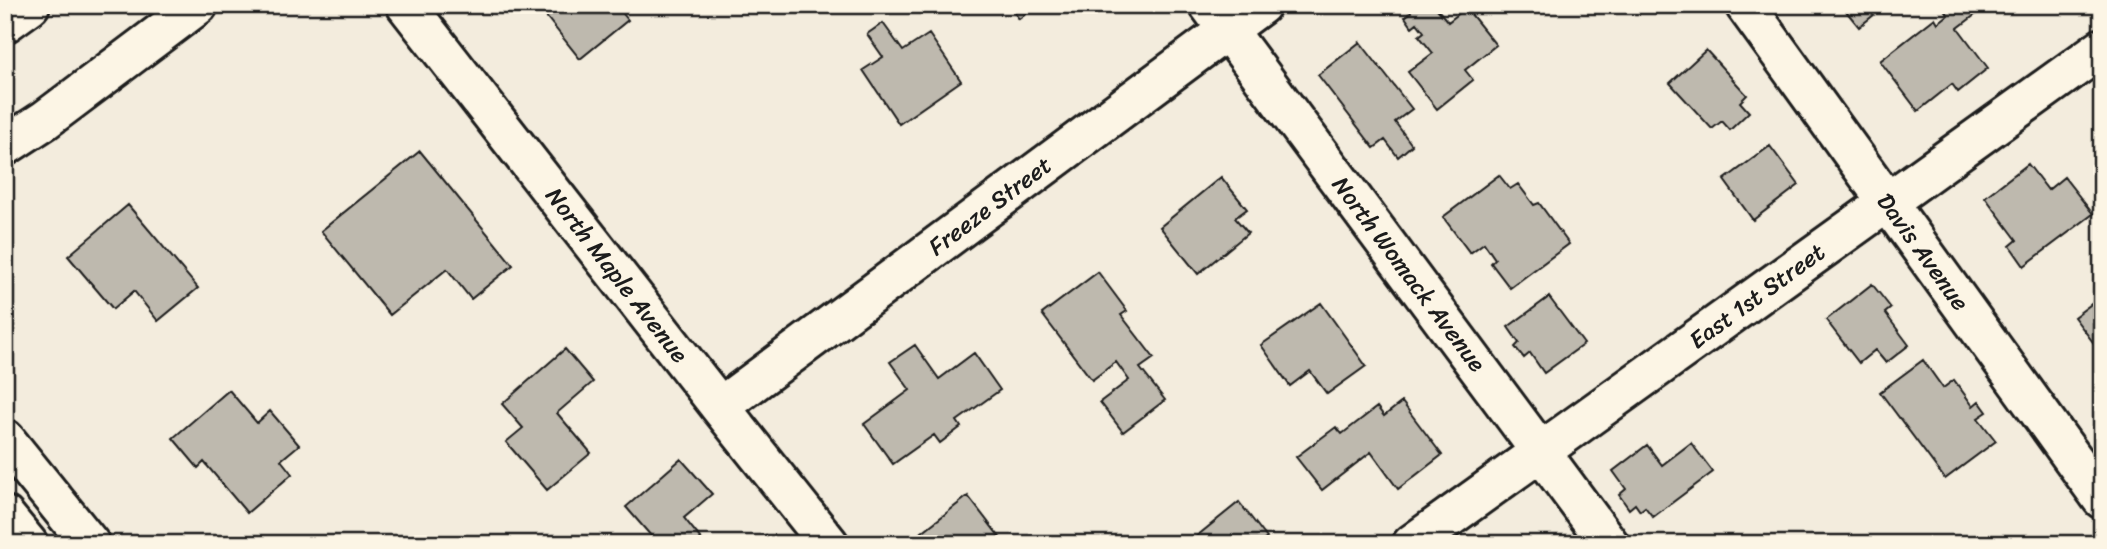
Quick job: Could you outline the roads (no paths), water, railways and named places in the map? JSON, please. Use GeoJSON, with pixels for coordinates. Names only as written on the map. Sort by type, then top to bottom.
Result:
{"type":"FeatureCollection","features":[{"type":"Feature","properties":{"kind":"street"},"geometry":{"type":"LineString","coordinates":[[5,23],[30,5]]}},
{"type":"Feature","properties":{"kind":"street"},"geometry":{"type":"LineString","coordinates":[[5,146],[56,112],[198,5]]}},
{"type":"Feature","properties":{"kind":"street","name":"North Maple Avenue"},"geometry":{"type":"LineString","coordinates":[[406,5],[829,544]]}},
{"type":"Feature","properties":{"kind":"street","name":"Freeze Street"},"geometry":{"type":"LineString","coordinates":[[720,407],[1218,17],[1261,5]]}},
{"type":"Feature","properties":{"kind":"street","name":"Davis Avenue"},"geometry":{"type":"LineString","coordinates":[[1745,5],[2102,499]]}},
{"type":"Feature","properties":{"kind":"street","name":"North Womack Avenue"},"geometry":{"type":"LineString","coordinates":[[1218,17],[1609,544]]}},
{"type":"Feature","properties":{"kind":"street","name":"East 1st Street"},"geometry":{"type":"LineString","coordinates":[[1412,544],[2102,48]]}},
{"type":"Feature","properties":{"kind":"street"},"geometry":{"type":"LineString","coordinates":[[5,439],[90,544]]}},
{"type":"Feature","properties":{"kind":"street"},"geometry":{"type":"LineString","coordinates":[[5,516],[28,544]]}}]}
